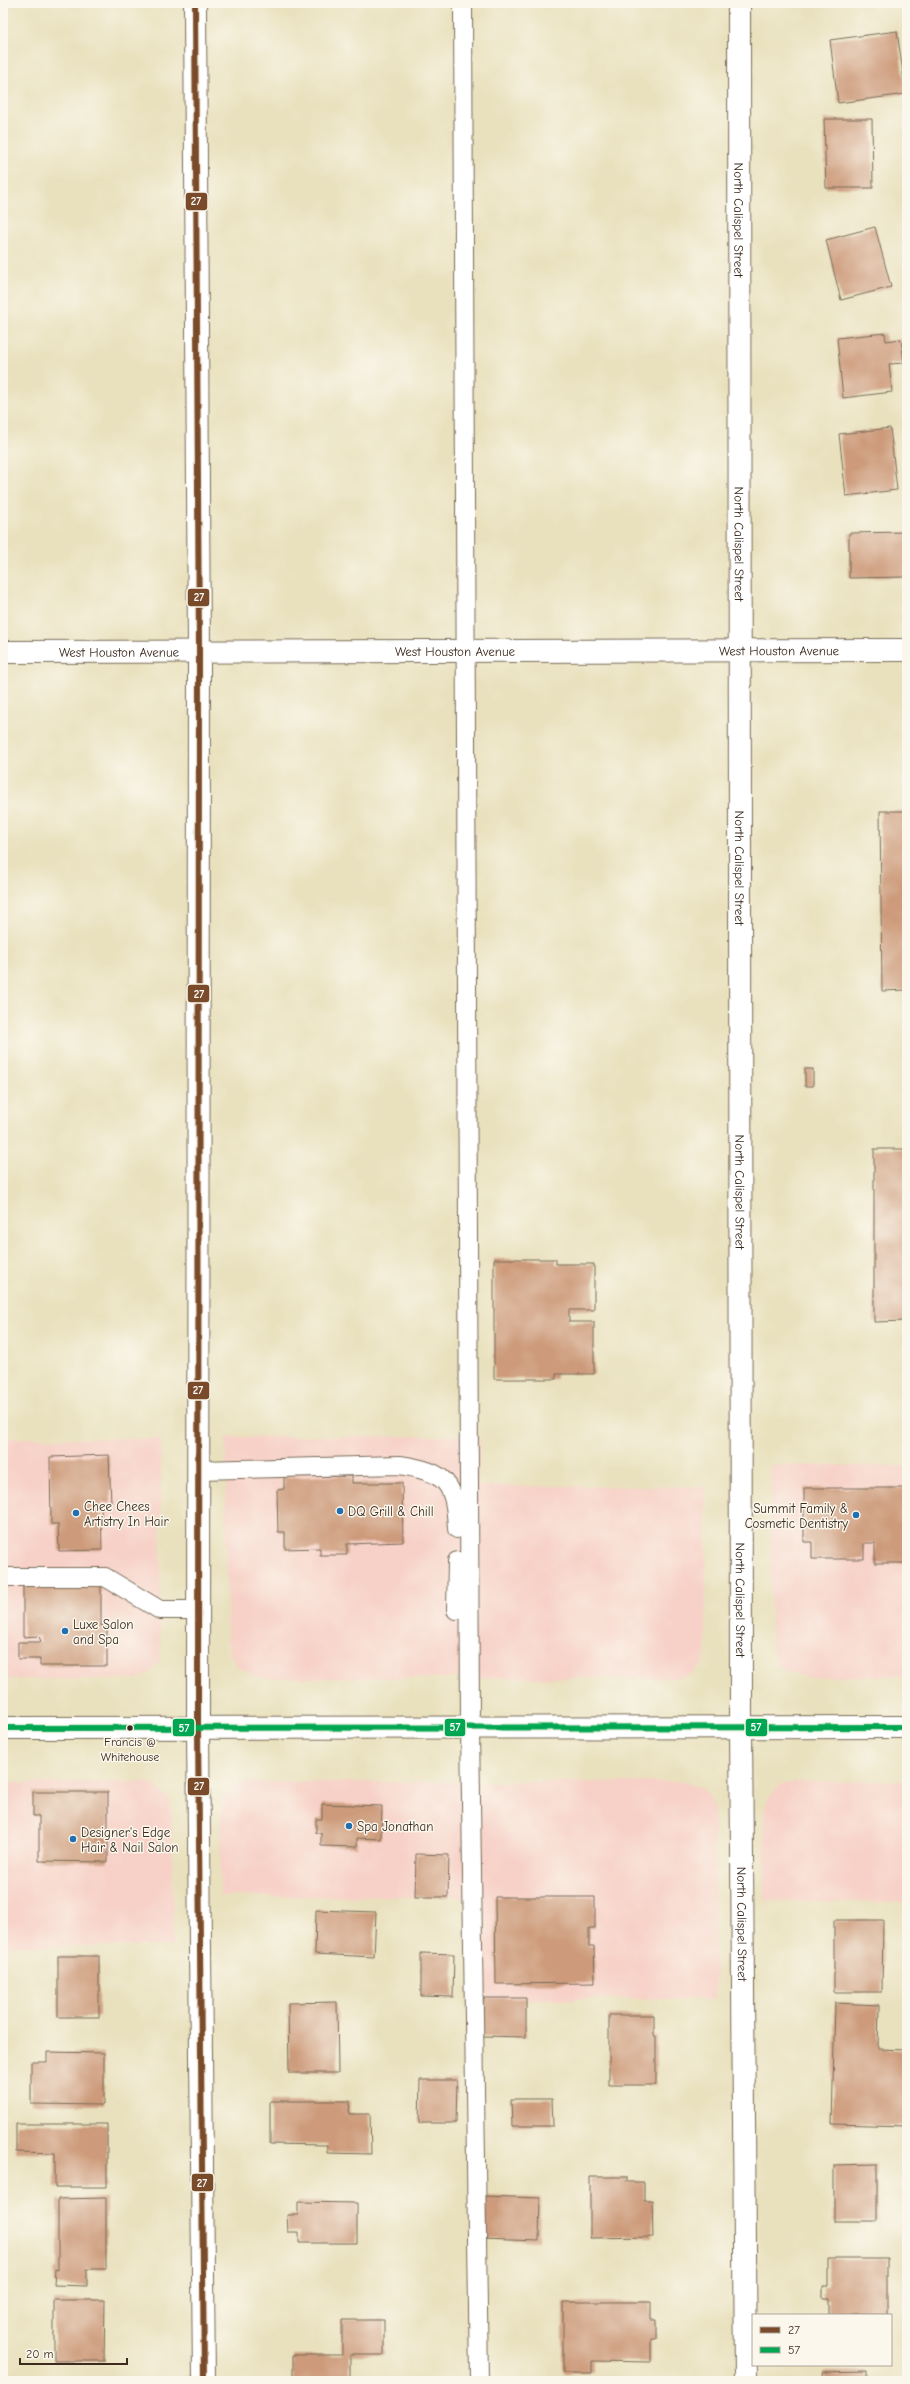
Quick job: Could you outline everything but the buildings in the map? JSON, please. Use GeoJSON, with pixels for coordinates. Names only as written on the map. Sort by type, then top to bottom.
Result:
{"type":"FeatureCollection","features":[{"type":"Feature","properties":{"kind":"street"},"geometry":{"type":"LineString","coordinates":[[195,3],[199,651],[198,1729],[204,2381]]}},
{"type":"Feature","properties":{"kind":"street","name":"North Calispel Street"},"geometry":{"type":"LineString","coordinates":[[739,3],[738,651],[741,1727],[746,2381]]}},
{"type":"Feature","properties":{"kind":"street","name":"West Houston Avenue"},"geometry":{"type":"LineString","coordinates":[[3,652],[907,650]]}},
{"type":"Feature","properties":{"kind":"street"},"geometry":{"type":"LineString","coordinates":[[3,1728],[198,1729],[470,1727],[907,1727]]}},
{"type":"Feature","properties":{"kind":"lane"},"geometry":{"type":"LineString","coordinates":[[463,3],[464,651],[470,1727],[479,2381]]}},
{"type":"Feature","properties":{"kind":"lane"},"geometry":{"type":"LineString","coordinates":[[199,1470],[400,1465],[418,1468],[436,1476],[450,1486],[456,1502],[456,1610]]}},
{"type":"Feature","properties":{"kind":"lane"},"geometry":{"type":"LineString","coordinates":[[3,1577],[105,1577],[160,1610],[199,1610]]}},
{"type":"Feature","properties":{"kind":"shaded area"},"geometry":{"type":"Polygon","coordinates":[[[480,1436],[478,1486],[706,1487],[706,1652],[702,1663],[692,1673],[680,1678],[260,1678],[238,1667],[230,1655],[227,1641],[226,1437],[480,1436]]]}},
{"type":"Feature","properties":{"kind":"shaded area"},"geometry":{"type":"Polygon","coordinates":[[[3,1438],[161,1439],[160,1661],[150,1672],[138,1679],[3,1679],[3,1438]]]}},
{"type":"Feature","properties":{"kind":"shaded area"},"geometry":{"type":"Polygon","coordinates":[[[771,1465],[907,1466],[907,1676],[805,1677],[786,1672],[776,1662],[771,1650],[771,1465]]]}},
{"type":"Feature","properties":{"kind":"shaded area"},"geometry":{"type":"Polygon","coordinates":[[[907,1781],[907,1902],[765,1901],[764,1811],[769,1796],[779,1786],[793,1782],[907,1781]]]}},
{"type":"Feature","properties":{"kind":"shaded area"},"geometry":{"type":"Polygon","coordinates":[[[145,1782],[157,1787],[168,1798],[172,1813],[173,1946],[3,1946],[3,1783],[145,1782]]]}},
{"type":"Feature","properties":{"kind":"shaded area"},"geometry":{"type":"Polygon","coordinates":[[[247,1782],[687,1782],[701,1787],[710,1796],[714,1807],[715,1999],[478,1999],[476,1897],[220,1896],[221,1808],[225,1796],[234,1787],[247,1782]]]}},
{"type":"Feature","properties":{"kind":"transit line","name":"27"},"geometry":{"type":"LineString","coordinates":[[195,3],[199,651],[198,1729],[204,2381]]}},
{"type":"Feature","properties":{"kind":"transit line","name":"57"},"geometry":{"type":"LineString","coordinates":[[3,1728],[907,1727]]}},
{"type":"Feature","properties":{"kind":"place","name":"DQ Grill & Chill"},"geometry":{"type":"Point","coordinates":[340,1511]}},
{"type":"Feature","properties":{"kind":"place","name":"Chee Chees Artistry In Hair"},"geometry":{"type":"Point","coordinates":[76,1513]}},
{"type":"Feature","properties":{"kind":"place","name":"Summit Family & Cosmetic Dentistry"},"geometry":{"type":"Point","coordinates":[856,1515]}},
{"type":"Feature","properties":{"kind":"place","name":"Luxe Salon and Spa"},"geometry":{"type":"Point","coordinates":[65,1631]}},
{"type":"Feature","properties":{"kind":"place","name":"Francis @ Whitehouse"},"geometry":{"type":"Point","coordinates":[130,1728]}},
{"type":"Feature","properties":{"kind":"place","name":"Spa Jonathan"},"geometry":{"type":"Point","coordinates":[349,1826]}},
{"type":"Feature","properties":{"kind":"place","name":"Designer's Edge Hair & Nail Salon"},"geometry":{"type":"Point","coordinates":[73,1839]}}]}
